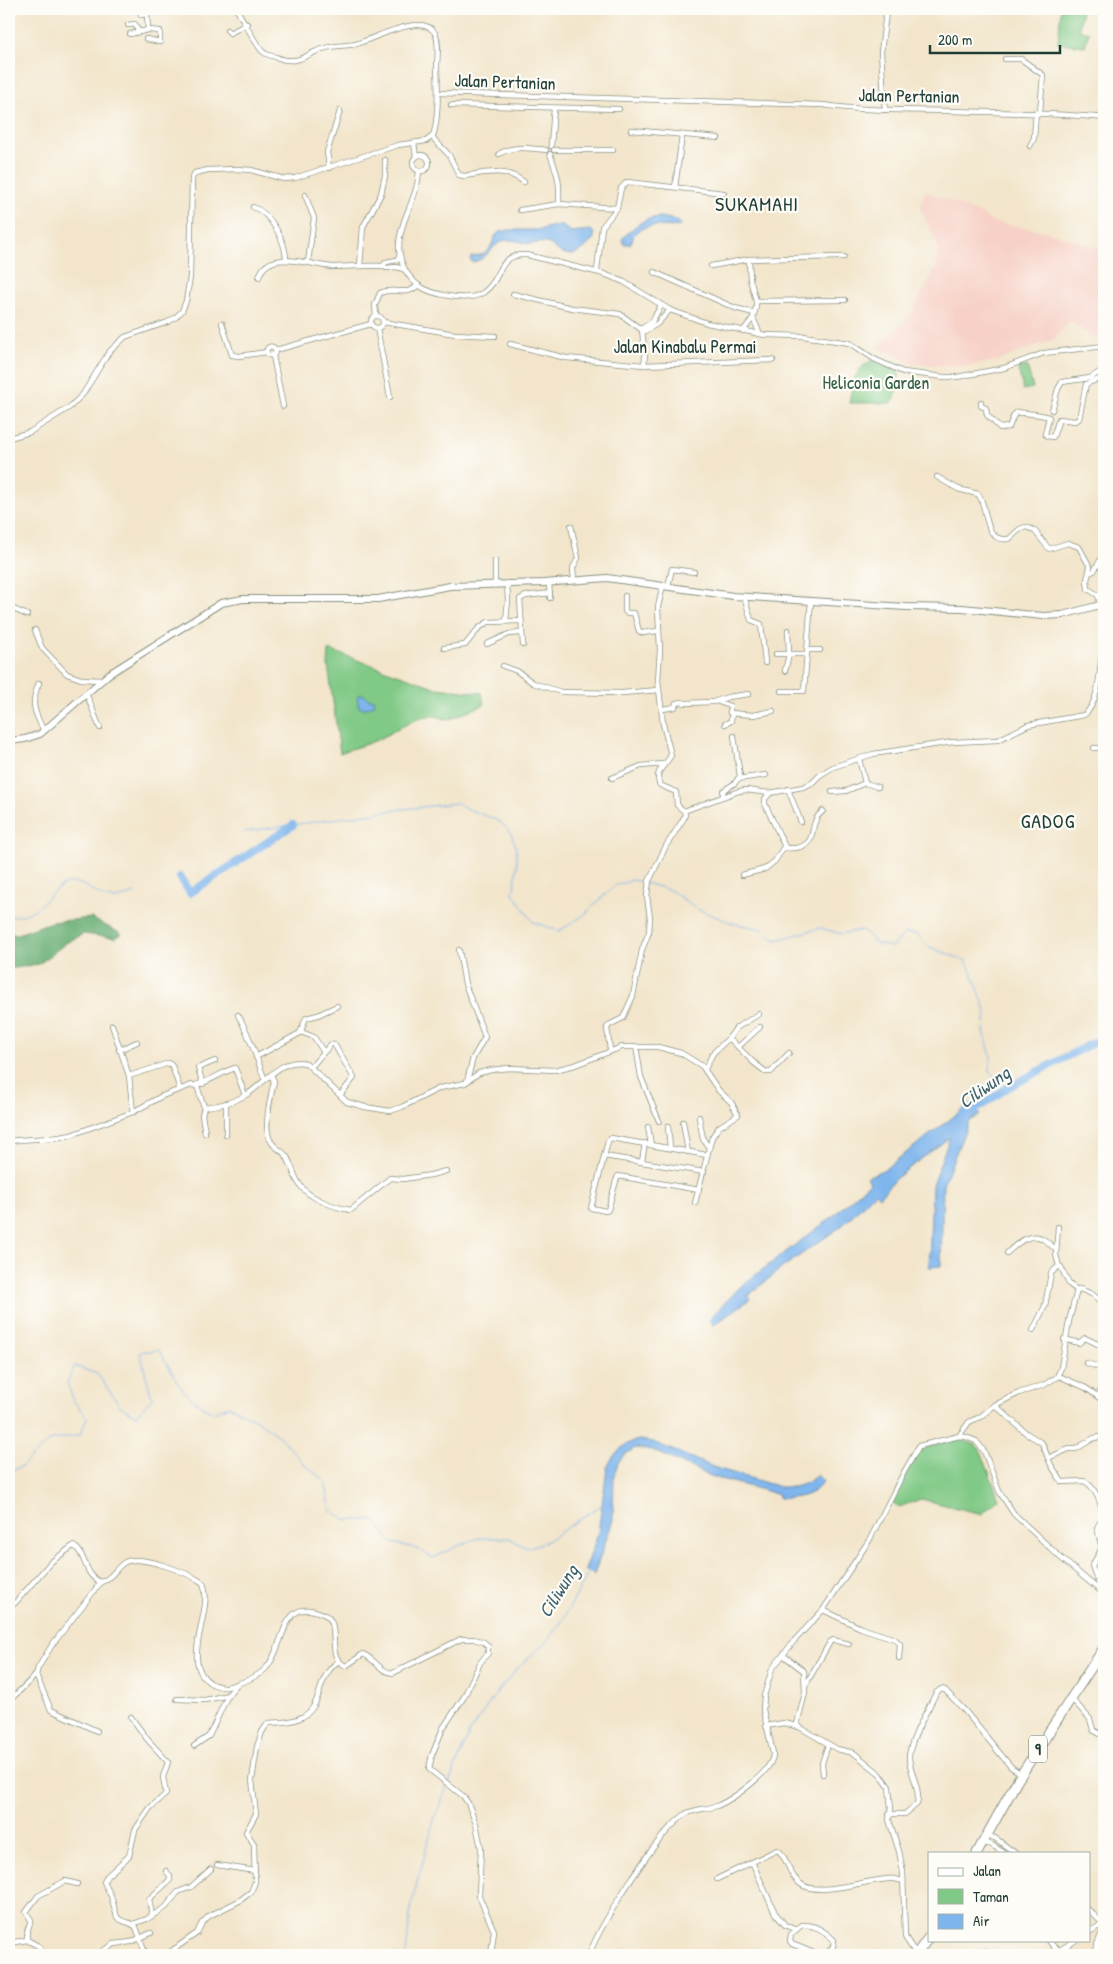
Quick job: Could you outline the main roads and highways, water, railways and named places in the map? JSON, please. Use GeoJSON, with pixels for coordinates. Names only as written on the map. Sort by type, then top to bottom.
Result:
{"type":"FeatureCollection","features":[{"type":"Feature","properties":{"kind":"highway","name":"9"},"geometry":{"type":"LineString","coordinates":[[978,1852],[1021,1775],[1104,1648]]}},
{"type":"Feature","properties":{"kind":"highway"},"geometry":{"type":"LineString","coordinates":[[916,1955],[928,1938]]}},
{"type":"Feature","properties":{"kind":"water"},"geometry":{"type":"Polygon","coordinates":[[[660,217],[677,220],[681,226],[651,226],[639,230],[633,235],[630,244],[624,244],[622,239],[635,227],[649,219],[660,217]]]}},
{"type":"Feature","properties":{"kind":"water"},"geometry":{"type":"Polygon","coordinates":[[[560,225],[571,232],[591,230],[594,233],[594,238],[583,250],[574,254],[563,254],[546,243],[529,244],[513,240],[504,241],[495,246],[483,258],[472,262],[470,260],[471,257],[484,254],[490,248],[499,232],[537,230],[560,225]]]}},
{"type":"Feature","properties":{"kind":"water"},"geometry":{"type":"Polygon","coordinates":[[[362,694],[369,699],[374,699],[374,705],[366,708],[359,707],[357,696],[362,694]]]}},
{"type":"Feature","properties":{"kind":"water"},"geometry":{"type":"Polygon","coordinates":[[[970,1104],[980,1115],[969,1121],[943,1185],[941,1266],[929,1267],[932,1185],[950,1137],[895,1179],[879,1197],[875,1193],[843,1225],[782,1268],[748,1296],[750,1299],[714,1325],[709,1319],[741,1286],[832,1217],[870,1182],[867,1177],[885,1169],[970,1104]]]}},
{"type":"Feature","properties":{"kind":"water"},"geometry":{"type":"Polygon","coordinates":[[[640,1440],[653,1442],[716,1468],[780,1487],[794,1487],[807,1483],[817,1475],[823,1481],[820,1486],[810,1493],[792,1498],[779,1498],[778,1494],[713,1477],[652,1450],[635,1448],[623,1456],[618,1463],[614,1476],[613,1520],[594,1575],[585,1570],[598,1533],[607,1468],[620,1449],[629,1443],[640,1440]]]}},
{"type":"Feature","properties":{"kind":"waterway"},"geometry":{"type":"LineString","coordinates":[[244,832],[457,803],[496,820],[505,826],[515,843],[517,863],[513,893],[533,922],[559,931],[583,916],[614,886],[633,880],[670,890],[699,910],[732,923],[761,929],[776,940],[821,928],[841,934],[862,930],[877,944],[892,947],[905,933],[917,934],[927,946],[966,961],[986,1011],[984,1031],[991,1056],[990,1071],[1007,1088]]}},
{"type":"Feature","properties":{"kind":"waterway"},"geometry":{"type":"LineString","coordinates":[[180,877],[190,893],[293,825]]}},
{"type":"Feature","properties":{"kind":"waterway"},"geometry":{"type":"LineString","coordinates":[[9,917],[32,911],[59,887],[69,883],[81,884],[101,896],[112,899],[135,893]]}},
{"type":"Feature","properties":{"kind":"waterway","name":"Ciliwung"},"geometry":{"type":"LineString","coordinates":[[968,1115],[1007,1088],[1104,1037]]}},
{"type":"Feature","properties":{"kind":"waterway"},"geometry":{"type":"LineString","coordinates":[[9,1472],[22,1466],[49,1441],[80,1435],[87,1418],[73,1400],[67,1382],[75,1366],[97,1374],[121,1407],[136,1416],[152,1398],[140,1352],[159,1350],[180,1386],[193,1400],[213,1412],[229,1406],[258,1421],[282,1439],[304,1464],[325,1481],[331,1511],[348,1520],[374,1520],[392,1543],[415,1548],[433,1558],[478,1538],[509,1538],[527,1548],[547,1541],[604,1503]]}},
{"type":"Feature","properties":{"kind":"waterway","name":"Ciliwung"},"geometry":{"type":"LineString","coordinates":[[449,1783],[469,1733],[497,1692],[517,1669],[547,1641],[564,1618],[589,1572]]}},
{"type":"Feature","properties":{"kind":"waterway","name":"Ciliwung"},"geometry":{"type":"LineString","coordinates":[[406,1955],[411,1905],[435,1817],[447,1787]]}},
{"type":"Feature","properties":{"kind":"district","name":"SUKAMAHI"},"geometry":{"type":"Point","coordinates":[757,204]}},
{"type":"Feature","properties":{"kind":"district","name":"GADOG"},"geometry":{"type":"Point","coordinates":[1048,821]}},
{"type":"Feature","properties":{"kind":"park label","name":"Heliconia Garden"},"geometry":{"type":"Point","coordinates":[876,383]}}]}
